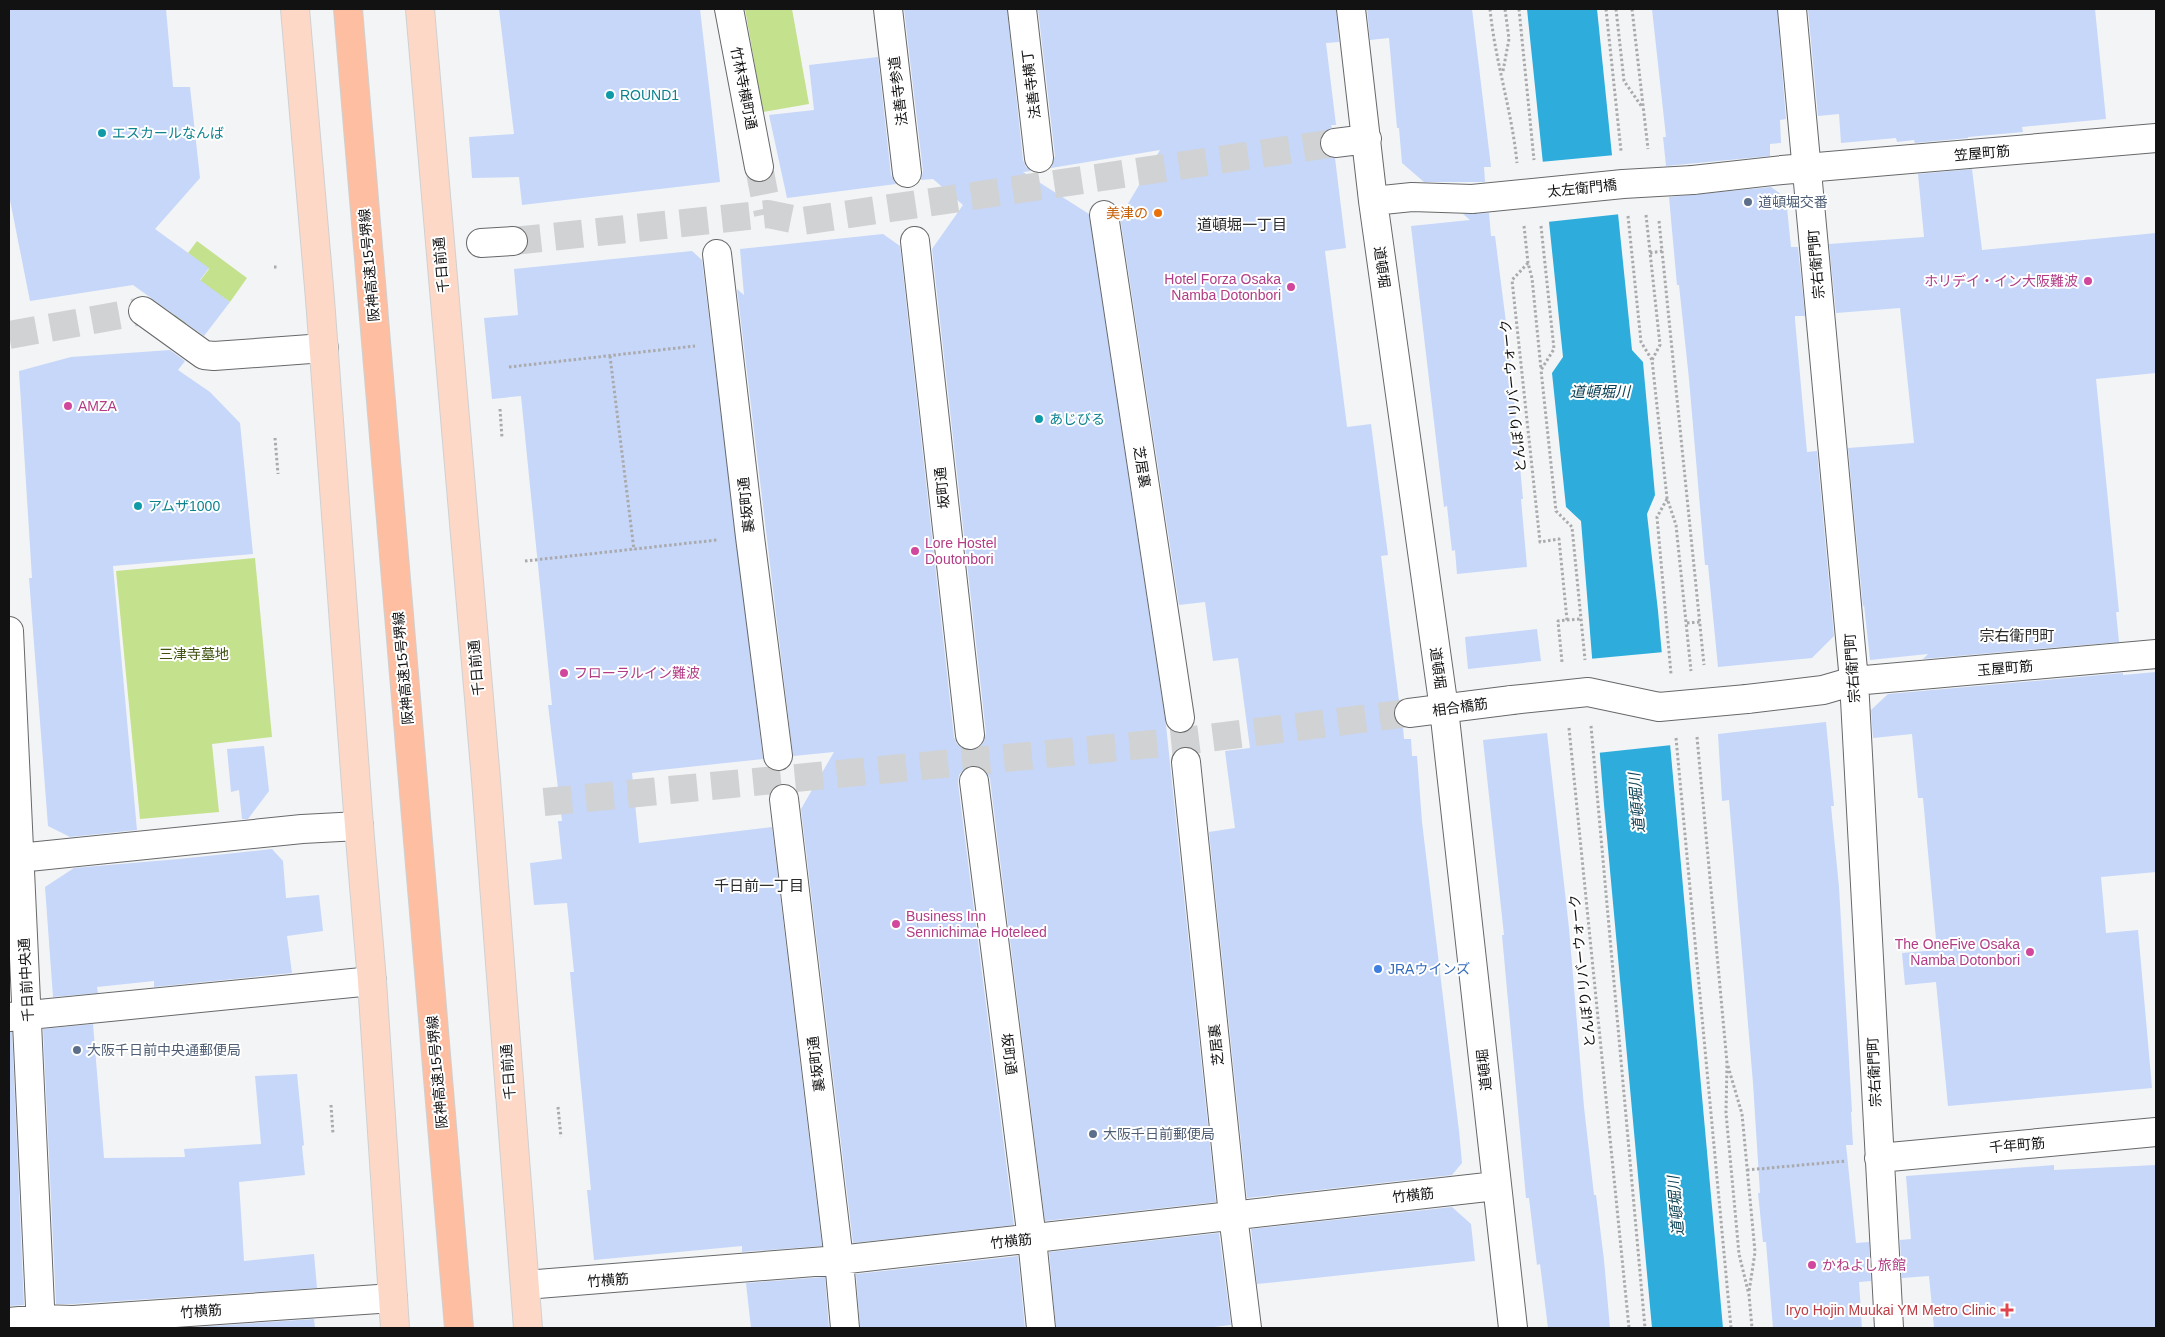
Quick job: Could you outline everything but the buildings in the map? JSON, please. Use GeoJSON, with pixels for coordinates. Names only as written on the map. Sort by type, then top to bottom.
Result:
{"type":"FeatureCollection","features":[{"type":"Feature","properties":{"kind":"highway","name":"阪神高速15号堺線"},"geometry":{"type":"LineString","coordinates":[[348,9],[458,1328]]}},
{"type":"Feature","properties":{"kind":"main road"},"geometry":{"type":"LineString","coordinates":[[295,9],[324,348],[358,826],[372,981],[395,1328]]}},
{"type":"Feature","properties":{"kind":"main road","name":"千日前通"},"geometry":{"type":"LineString","coordinates":[[420,9],[486,780],[528,1328]]}},
{"type":"Feature","properties":{"kind":"street","name":"竹林寺横町通"},"geometry":{"type":"LineString","coordinates":[[729,9],[759,167]]}},
{"type":"Feature","properties":{"kind":"street","name":"法善寺参道"},"geometry":{"type":"LineString","coordinates":[[888,9],[908,173]]}},
{"type":"Feature","properties":{"kind":"street","name":"法善寺横丁"},"geometry":{"type":"LineString","coordinates":[[1022,9],[1039,158]]}},
{"type":"Feature","properties":{"kind":"street","name":"道頓堀"},"geometry":{"type":"LineString","coordinates":[[1351,9],[1373,201],[1444,709],[1513,1328]]}},
{"type":"Feature","properties":{"kind":"street","name":"宗右衛門町"},"geometry":{"type":"LineString","coordinates":[[1792,9],[1854,682],[1889,1328]]}},
{"type":"Feature","properties":{"kind":"street","name":"笠屋町筋"},"geometry":{"type":"LineString","coordinates":[[1693,180],[1807,168],[2156,138]]}},
{"type":"Feature","properties":{"kind":"street"},"geometry":{"type":"LineString","coordinates":[[1335,143],[1367,139]]}},
{"type":"Feature","properties":{"kind":"street","name":"太左衛門橋"},"geometry":{"type":"LineString","coordinates":[[1373,201],[1412,197],[1472,199],[1623,184],[1693,180]]}},
{"type":"Feature","properties":{"kind":"street","name":"芝居裏"},"geometry":{"type":"LineString","coordinates":[[1104,215],[1180,718]]}},
{"type":"Feature","properties":{"kind":"street"},"geometry":{"type":"LineString","coordinates":[[481,243],[513,241]]}},
{"type":"Feature","properties":{"kind":"street","name":"坂町通"},"geometry":{"type":"LineString","coordinates":[[915,241],[970,735]]}},
{"type":"Feature","properties":{"kind":"street","name":"裏坂町通"},"geometry":{"type":"LineString","coordinates":[[717,254],[778,756]]}},
{"type":"Feature","properties":{"kind":"street"},"geometry":{"type":"LineString","coordinates":[[143,311],[204,355],[214,356],[324,348]]}},
{"type":"Feature","properties":{"kind":"street","name":"千日前中央通"},"geometry":{"type":"LineString","coordinates":[[9,631],[18,1016],[41,1324]]}},
{"type":"Feature","properties":{"kind":"street","name":"玉屋町筋"},"geometry":{"type":"LineString","coordinates":[[1747,699],[1823,690],[1854,682],[2156,654]]}},
{"type":"Feature","properties":{"kind":"street","name":"相合橋筋"},"geometry":{"type":"LineString","coordinates":[[1409,714],[1588,692],[1659,708],[1747,699]]}},
{"type":"Feature","properties":{"kind":"street","name":"芝居裏"},"geometry":{"type":"LineString","coordinates":[[1186,762],[1233,1215],[1247,1328]]}},
{"type":"Feature","properties":{"kind":"street","name":"坂町通"},"geometry":{"type":"LineString","coordinates":[[974,781],[1032,1239],[1041,1328]]}},
{"type":"Feature","properties":{"kind":"street","name":"裏坂町通"},"geometry":{"type":"LineString","coordinates":[[784,800],[839,1260],[845,1328]]}},
{"type":"Feature","properties":{"kind":"street"},"geometry":{"type":"LineString","coordinates":[[14,859],[302,829],[358,826]]}},
{"type":"Feature","properties":{"kind":"street"},"geometry":{"type":"LineString","coordinates":[[18,1016],[372,981]]}},
{"type":"Feature","properties":{"kind":"street","name":"千年町筋"},"geometry":{"type":"LineString","coordinates":[[1879,1158],[2156,1132]]}},
{"type":"Feature","properties":{"kind":"street","name":"竹横筋"},"geometry":{"type":"LineString","coordinates":[[525,1285],[839,1260],[1496,1186]]}},
{"type":"Feature","properties":{"kind":"street","name":"竹横筋"},"geometry":{"type":"LineString","coordinates":[[9,1322],[41,1324],[73,1320],[393,1298]]}},
{"type":"Feature","properties":{"kind":"path"},"geometry":{"type":"LineString","coordinates":[[1490,9],[1493,42],[1514,132],[1517,164]]}},
{"type":"Feature","properties":{"kind":"path"},"geometry":{"type":"LineString","coordinates":[[1502,74],[1508,39],[1505,9]]}},
{"type":"Feature","properties":{"kind":"path"},"geometry":{"type":"LineString","coordinates":[[1519,9],[1535,164]]}},
{"type":"Feature","properties":{"kind":"path"},"geometry":{"type":"LineString","coordinates":[[1616,9],[1624,81],[1642,107]]}},
{"type":"Feature","properties":{"kind":"path"},"geometry":{"type":"LineString","coordinates":[[1632,9],[1647,140]]}},
{"type":"Feature","properties":{"kind":"path"},"geometry":{"type":"LineString","coordinates":[[1646,212],[1660,345],[1652,360],[1667,498],[1676,526],[1691,672]]}},
{"type":"Feature","properties":{"kind":"path"},"geometry":{"type":"LineString","coordinates":[[1659,221],[1704,665]]}},
{"type":"Feature","properties":{"kind":"path"},"geometry":{"type":"LineString","coordinates":[[1541,223],[1554,349],[1541,370]]}},
{"type":"Feature","properties":{"kind":"path"},"geometry":{"type":"LineString","coordinates":[[1524,224],[1528,263],[1532,278],[1556,511],[1572,527],[1585,659]]}},
{"type":"Feature","properties":{"kind":"path"},"geometry":{"type":"LineString","coordinates":[[1650,253],[1662,251]]}},
{"type":"Feature","properties":{"kind":"path","name":"とんぼりリバーウォーク"},"geometry":{"type":"LineString","coordinates":[[1528,263],[1512,280],[1540,542],[1559,539],[1567,620],[1558,621],[1563,670]]}},
{"type":"Feature","properties":{"kind":"path"},"geometry":{"type":"LineString","coordinates":[[274,267],[279,267]]}},
{"type":"Feature","properties":{"kind":"path"},"geometry":{"type":"LineString","coordinates":[[509,367],[728,342]]}},
{"type":"Feature","properties":{"kind":"path"},"geometry":{"type":"LineString","coordinates":[[610,356],[634,550]]}},
{"type":"Feature","properties":{"kind":"path"},"geometry":{"type":"LineString","coordinates":[[500,409],[502,438]]}},
{"type":"Feature","properties":{"kind":"path"},"geometry":{"type":"LineString","coordinates":[[275,438],[278,474]]}},
{"type":"Feature","properties":{"kind":"path"},"geometry":{"type":"LineString","coordinates":[[1667,498],[1656,517],[1669,652]]}},
{"type":"Feature","properties":{"kind":"path"},"geometry":{"type":"LineString","coordinates":[[525,561],[750,536]]}},
{"type":"Feature","properties":{"kind":"path"},"geometry":{"type":"LineString","coordinates":[[1567,620],[1581,619]]}},
{"type":"Feature","properties":{"kind":"path"},"geometry":{"type":"LineString","coordinates":[[1687,623],[1700,622]]}},
{"type":"Feature","properties":{"kind":"path","name":"とんぼりリバーウォーク"},"geometry":{"type":"LineString","coordinates":[[1568,719],[1629,1328]]}},
{"type":"Feature","properties":{"kind":"path"},"geometry":{"type":"LineString","coordinates":[[1696,731],[1727,1063],[1728,1132],[1740,1254],[1749,1295],[1752,1328]]}},
{"type":"Feature","properties":{"kind":"path"},"geometry":{"type":"LineString","coordinates":[[1677,745],[1731,1328]]}},
{"type":"Feature","properties":{"kind":"path"},"geometry":{"type":"LineString","coordinates":[[1593,754],[1645,1328]]}},
{"type":"Feature","properties":{"kind":"path"},"geometry":{"type":"LineString","coordinates":[[1727,1063],[1742,1114],[1755,1252],[1749,1295]]}},
{"type":"Feature","properties":{"kind":"path"},"geometry":{"type":"LineString","coordinates":[[331,1105],[333,1134]]}},
{"type":"Feature","properties":{"kind":"path"},"geometry":{"type":"LineString","coordinates":[[558,1106],[561,1137]]}},
{"type":"Feature","properties":{"kind":"path"},"geometry":{"type":"LineString","coordinates":[[1747,1170],[1879,1158]]}},
{"type":"Feature","properties":{"kind":"green space"},"geometry":{"type":"Polygon","coordinates":[[[745,9],[792,9],[809,104],[763,112],[745,9]]]}},
{"type":"Feature","properties":{"kind":"green space"},"geometry":{"type":"Polygon","coordinates":[[[197,241],[247,278],[230,302],[211,289],[185,325],[173,316],[209,269],[188,253],[197,241]]]}},
{"type":"Feature","properties":{"kind":"green space","name":"三津寺墓地"},"geometry":{"type":"Polygon","coordinates":[[[255,558],[272,737],[212,744],[219,812],[140,819],[116,571],[255,558]]]}},
{"type":"Feature","properties":{"kind":"water","name":"道頓堀川"},"geometry":{"type":"Polygon","coordinates":[[[1527,9],[1597,9],[1632,350],[1643,362],[1655,495],[1647,514],[1658,611],[1723,1328],[1652,1328],[1604,805],[1581,521],[1566,507],[1552,373],[1563,357],[1527,9]]]}},
{"type":"Feature","properties":{"kind":"pier"},"geometry":{"type":"Polygon","coordinates":[[[1615,155],[1621,214],[1547,222],[1540,162],[1615,155]]]}},
{"type":"Feature","properties":{"kind":"pier"},"geometry":{"type":"Polygon","coordinates":[[[1664,652],[1672,745],[1597,753],[1589,659],[1664,652]]]}},
{"type":"Feature","properties":{"kind":"tunnel"},"geometry":{"type":"LineString","coordinates":[[513,241],[768,214],[802,221],[1335,143]]}},
{"type":"Feature","properties":{"kind":"tunnel"},"geometry":{"type":"LineString","coordinates":[[759,167],[768,214]]}},
{"type":"Feature","properties":{"kind":"tunnel"},"geometry":{"type":"LineString","coordinates":[[9,335],[143,311]]}},
{"type":"Feature","properties":{"kind":"tunnel"},"geometry":{"type":"LineString","coordinates":[[544,802],[1184,741],[1409,713]]}},
{"type":"Feature","properties":{"kind":"place","name":"ROUND1"},"geometry":{"type":"Point","coordinates":[610,95]}},
{"type":"Feature","properties":{"kind":"place","name":"エスカールなんば"},"geometry":{"type":"Point","coordinates":[102,133]}},
{"type":"Feature","properties":{"kind":"place","name":"道頓堀交番"},"geometry":{"type":"Point","coordinates":[1748,202]}},
{"type":"Feature","properties":{"kind":"place","name":"美津の"},"geometry":{"type":"Point","coordinates":[1158,213]}},
{"type":"Feature","properties":{"kind":"place","name":"ホリデイ・イン大阪難波"},"geometry":{"type":"Point","coordinates":[2088,281]}},
{"type":"Feature","properties":{"kind":"place","name":"Hotel Forza Osaka Namba Dotonbori"},"geometry":{"type":"Point","coordinates":[1291,287]}},
{"type":"Feature","properties":{"kind":"place","name":"AMZA"},"geometry":{"type":"Point","coordinates":[68,406]}},
{"type":"Feature","properties":{"kind":"place","name":"あじびる"},"geometry":{"type":"Point","coordinates":[1039,419]}},
{"type":"Feature","properties":{"kind":"place","name":"アムザ1000"},"geometry":{"type":"Point","coordinates":[138,506]}},
{"type":"Feature","properties":{"kind":"place","name":"Lore Hostel Doutonbori"},"geometry":{"type":"Point","coordinates":[915,551]}},
{"type":"Feature","properties":{"kind":"place","name":"フローラルイン難波"},"geometry":{"type":"Point","coordinates":[564,673]}},
{"type":"Feature","properties":{"kind":"place","name":"Business Inn Sennichimae Hoteleed"},"geometry":{"type":"Point","coordinates":[896,924]}},
{"type":"Feature","properties":{"kind":"place","name":"The OneFive Osaka Namba Dotonbori"},"geometry":{"type":"Point","coordinates":[2030,952]}},
{"type":"Feature","properties":{"kind":"place","name":"JRAウインズ"},"geometry":{"type":"Point","coordinates":[1378,969]}},
{"type":"Feature","properties":{"kind":"place","name":"大阪千日前中央通郵便局"},"geometry":{"type":"Point","coordinates":[77,1050]}},
{"type":"Feature","properties":{"kind":"place","name":"大阪千日前郵便局"},"geometry":{"type":"Point","coordinates":[1093,1134]}},
{"type":"Feature","properties":{"kind":"place","name":"かねよし旅館"},"geometry":{"type":"Point","coordinates":[1812,1265]}},
{"type":"Feature","properties":{"kind":"place","name":"Iryo Hojin Muukai YM Metro Clinic"},"geometry":{"type":"Point","coordinates":[2007,1310]}},
{"type":"Feature","properties":{"kind":"district","name":"道頓堀一丁目"},"geometry":{"type":"Point","coordinates":[1242,225]}},
{"type":"Feature","properties":{"kind":"district","name":"宗右衛門町"},"geometry":{"type":"Point","coordinates":[2017,636]}},
{"type":"Feature","properties":{"kind":"district","name":"千日前一丁目"},"geometry":{"type":"Point","coordinates":[759,886]}}]}
